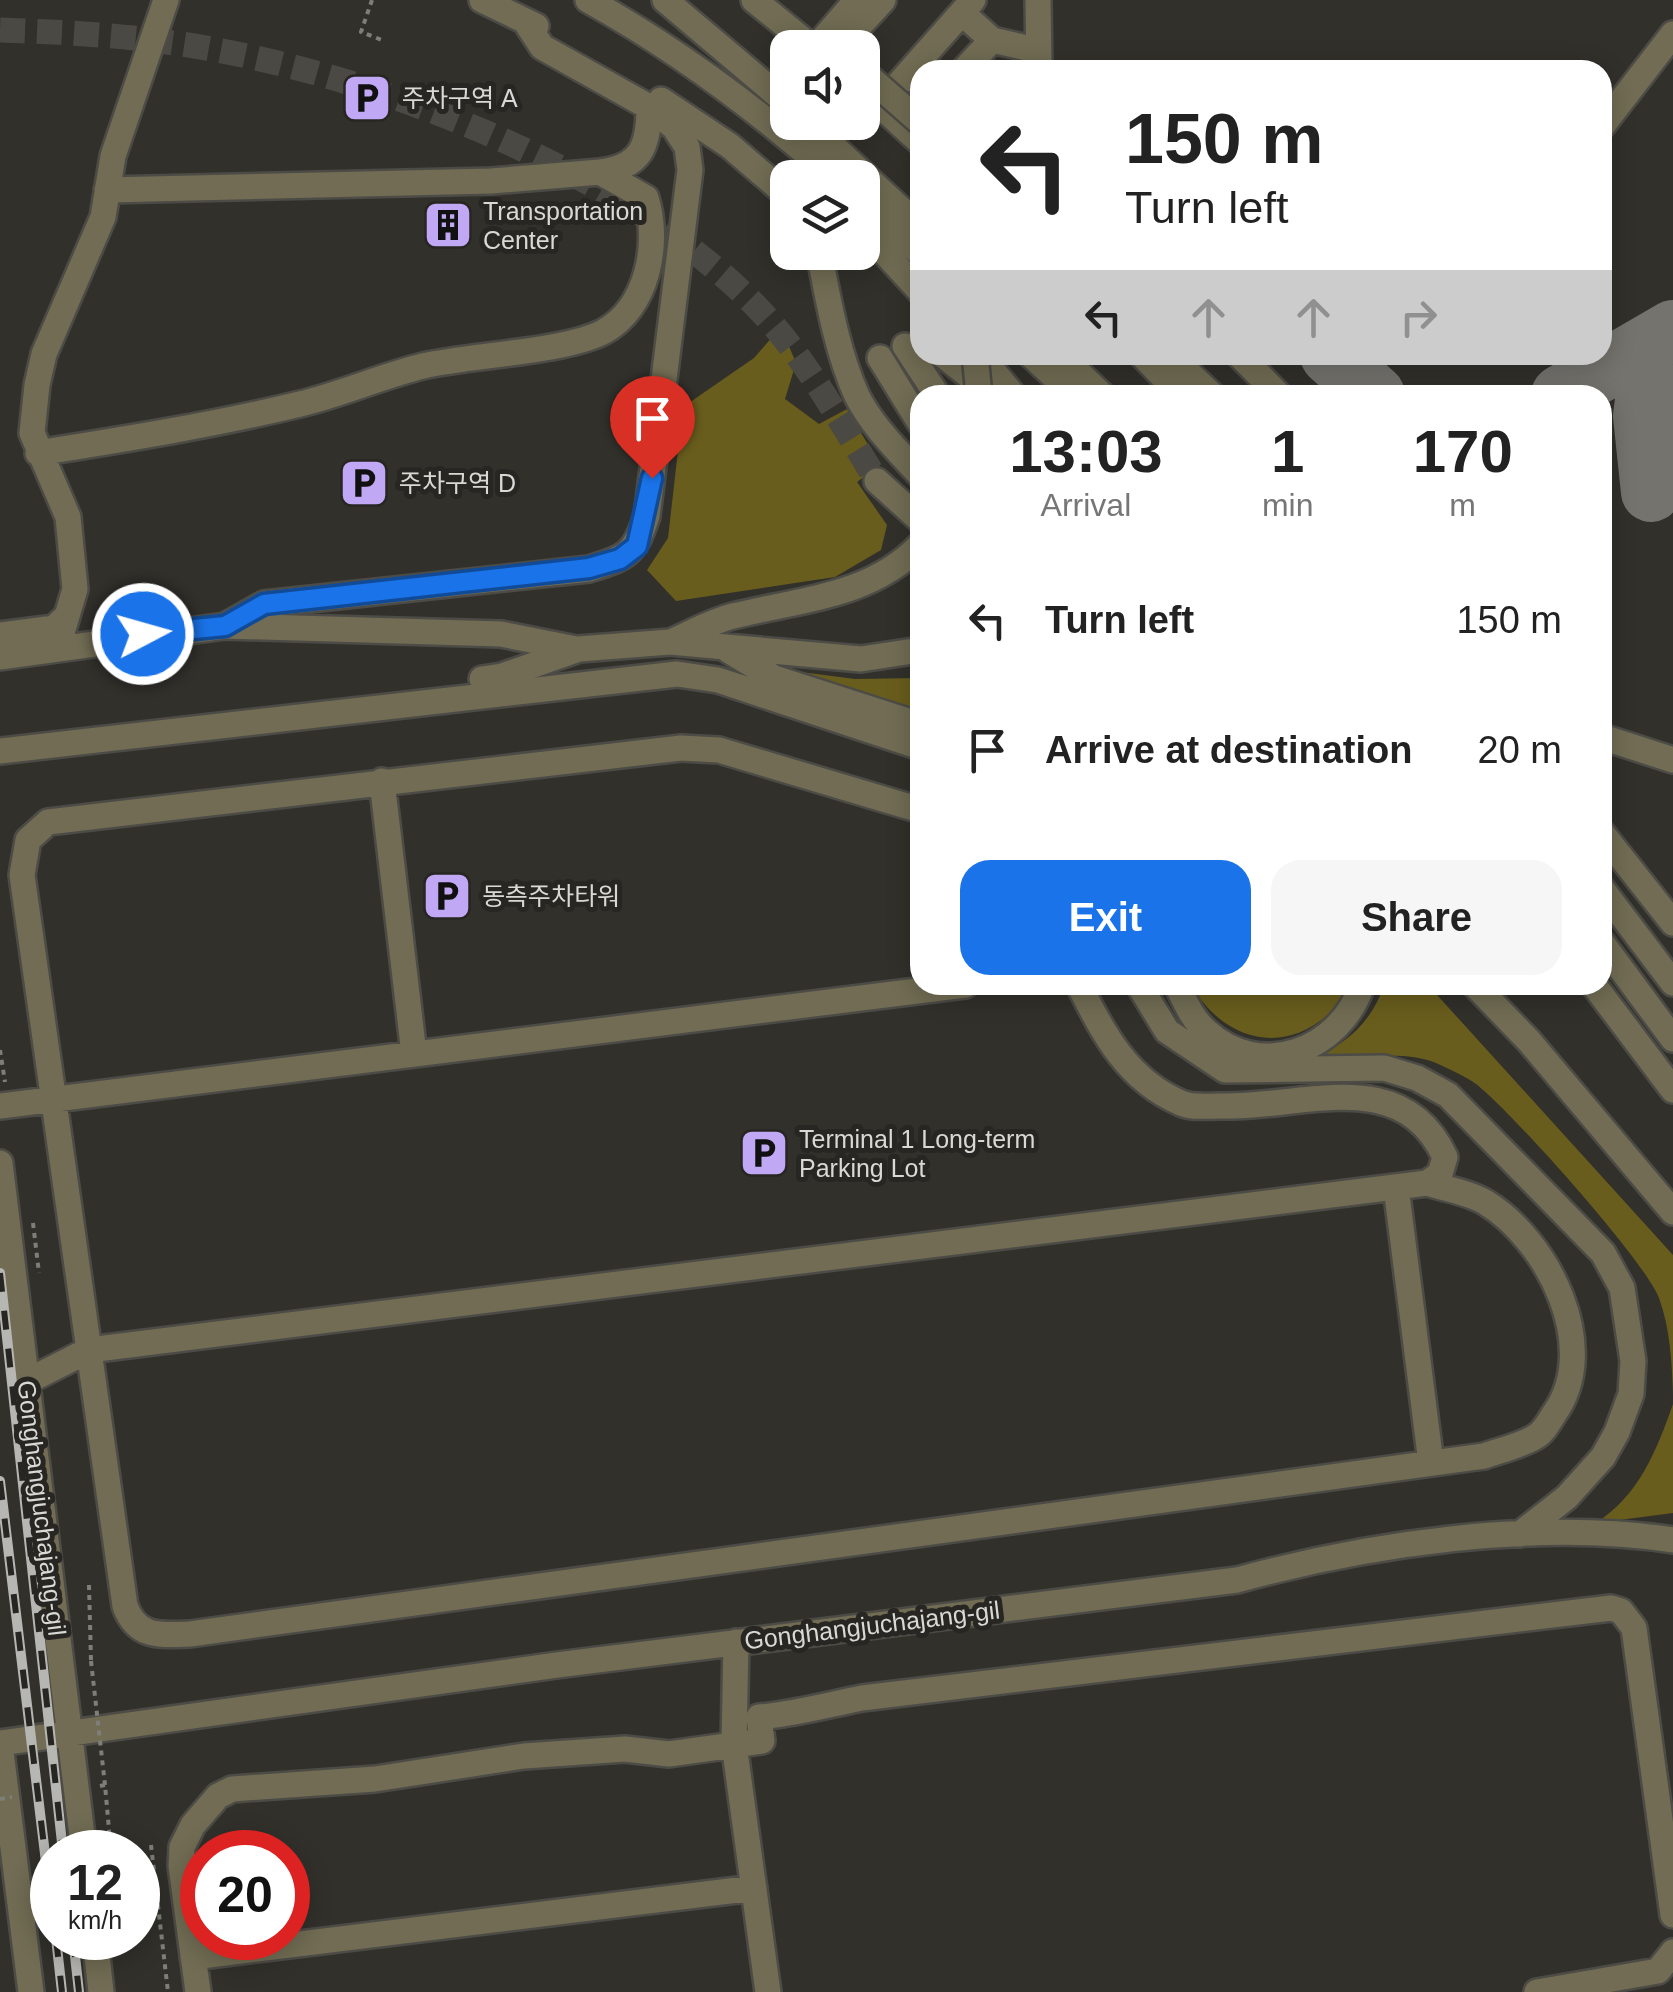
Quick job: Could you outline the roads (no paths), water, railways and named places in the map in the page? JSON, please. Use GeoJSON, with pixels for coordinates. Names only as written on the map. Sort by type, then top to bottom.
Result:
{"type":"FeatureCollection","features":[{"type":"Feature","properties":{"kind":"street"},"geometry":{"type":"LineString","coordinates":[[44,651],[62,633],[75,588],[68,517],[32,433],[44,354],[103,217],[113,156],[166,0]]}},
{"type":"Feature","properties":{"kind":"street"},"geometry":{"type":"LineString","coordinates":[[482,0],[615,69],[730,146],[770,180]]}},
{"type":"Feature","properties":{"kind":"street"},"geometry":{"type":"LineString","coordinates":[[588,0],[636,27],[758,110],[815,160]]}},
{"type":"Feature","properties":{"kind":"street"},"geometry":{"type":"LineString","coordinates":[[665,0],[770,89]]}},
{"type":"Feature","properties":{"kind":"street"},"geometry":{"type":"LineString","coordinates":[[838,30],[857,0]]}},
{"type":"Feature","properties":{"kind":"street"},"geometry":{"type":"LineString","coordinates":[[846,30],[883,0]]}},
{"type":"Feature","properties":{"kind":"street"},"geometry":{"type":"LineString","coordinates":[[880,88],[967,6],[992,40],[1038,60],[1038,0]]}},
{"type":"Feature","properties":{"kind":"street"},"geometry":{"type":"LineString","coordinates":[[768,2],[807,30]]}},
{"type":"Feature","properties":{"kind":"street"},"geometry":{"type":"LineString","coordinates":[[225,626],[264,604],[589,568],[620,559],[637,546],[647,516],[690,170],[687,147],[674,127],[649,107],[542,47],[525,20]]}},
{"type":"Feature","properties":{"kind":"street"},"geometry":{"type":"LineString","coordinates":[[1612,115],[1673,34]]}},
{"type":"Feature","properties":{"kind":"street"},"geometry":{"type":"LineString","coordinates":[[973,60],[992,40]]}},
{"type":"Feature","properties":{"kind":"street"},"geometry":{"type":"LineString","coordinates":[[1612,117],[1673,54]]}},
{"type":"Feature","properties":{"kind":"street"},"geometry":{"type":"LineString","coordinates":[[880,90],[910,122]]}},
{"type":"Feature","properties":{"kind":"street"},"geometry":{"type":"LineString","coordinates":[[880,103],[910,124]]}},
{"type":"Feature","properties":{"kind":"street"},"geometry":{"type":"LineString","coordinates":[[107,190],[424,183],[600,172],[632,164],[644,150],[649,107]]}},
{"type":"Feature","properties":{"kind":"street"},"geometry":{"type":"LineString","coordinates":[[758,110],[802,160]]}},
{"type":"Feature","properties":{"kind":"street"},"geometry":{"type":"LineString","coordinates":[[826,140],[910,218]]}},
{"type":"Feature","properties":{"kind":"street"},"geometry":{"type":"LineString","coordinates":[[38,452],[182,430],[300,404],[420,367],[602,332],[632,308],[646,283],[650,214],[646,198],[633,187],[600,172]]}},
{"type":"Feature","properties":{"kind":"street"},"geometry":{"type":"LineString","coordinates":[[892,202],[910,228]]}},
{"type":"Feature","properties":{"kind":"street"},"geometry":{"type":"LineString","coordinates":[[880,218],[910,244]]}},
{"type":"Feature","properties":{"kind":"street"},"geometry":{"type":"LineString","coordinates":[[880,248],[910,280]]}},
{"type":"Feature","properties":{"kind":"street"},"geometry":{"type":"LineString","coordinates":[[822,270],[830,309],[858,396],[888,441],[910,464]]}},
{"type":"Feature","properties":{"kind":"street"},"geometry":{"type":"LineString","coordinates":[[905,346],[910,354]]}},
{"type":"Feature","properties":{"kind":"street"},"geometry":{"type":"LineString","coordinates":[[880,358],[910,407]]}},
{"type":"Feature","properties":{"kind":"street"},"geometry":{"type":"LineString","coordinates":[[956,365],[981,385]]}},
{"type":"Feature","properties":{"kind":"street"},"geometry":{"type":"LineString","coordinates":[[987,365],[1004,385]]}},
{"type":"Feature","properties":{"kind":"street"},"geometry":{"type":"LineString","coordinates":[[1042,365],[1064,385]]}},
{"type":"Feature","properties":{"kind":"street"},"geometry":{"type":"LineString","coordinates":[[1070,365],[1092,385]]}},
{"type":"Feature","properties":{"kind":"street"},"geometry":{"type":"LineString","coordinates":[[1152,365],[1171,385]]}},
{"type":"Feature","properties":{"kind":"street"},"geometry":{"type":"LineString","coordinates":[[1180,365],[1202,385]]}},
{"type":"Feature","properties":{"kind":"street"},"geometry":{"type":"LineString","coordinates":[[877,481],[910,511]]}},
{"type":"Feature","properties":{"kind":"street"},"geometry":{"type":"LineString","coordinates":[[670,642],[729,617],[828,598],[896,567],[910,554]]}},
{"type":"Feature","properties":{"kind":"street"},"geometry":{"type":"LineString","coordinates":[[0,635],[54,628],[66,617]]}},
{"type":"Feature","properties":{"kind":"street"},"geometry":{"type":"LineString","coordinates":[[0,657],[225,626],[501,634],[578,649]]}},
{"type":"Feature","properties":{"kind":"street"},"geometry":{"type":"LineString","coordinates":[[256,720],[408,688],[502,676],[578,649],[670,642],[860,658],[910,651]]}},
{"type":"Feature","properties":{"kind":"street"},"geometry":{"type":"LineString","coordinates":[[724,648],[774,678],[910,722]]}},
{"type":"Feature","properties":{"kind":"street"},"geometry":{"type":"LineString","coordinates":[[0,752],[676,674],[718,680],[910,744]]}},
{"type":"Feature","properties":{"kind":"street"},"geometry":{"type":"LineString","coordinates":[[1612,740],[1673,760]]}},
{"type":"Feature","properties":{"kind":"street"},"geometry":{"type":"LineString","coordinates":[[26,1382],[89,1350],[1427,1183],[1486,1202],[1511,1224],[1553,1278],[1572,1330],[1575,1362],[1564,1401],[1538,1436],[1484,1456],[1432,1464],[162,1635],[143,1633],[132,1624],[125,1606],[89,1350],[54,1100],[22,875],[28,840],[48,822],[681,748],[719,750],[910,807]]}},
{"type":"Feature","properties":{"kind":"street"},"geometry":{"type":"LineString","coordinates":[[382,782],[414,1054]]}},
{"type":"Feature","properties":{"kind":"street"},"geometry":{"type":"LineString","coordinates":[[1612,845],[1673,923]]}},
{"type":"Feature","properties":{"kind":"street"},"geometry":{"type":"LineString","coordinates":[[1612,902],[1673,983]]}},
{"type":"Feature","properties":{"kind":"street"},"geometry":{"type":"LineString","coordinates":[[1612,957],[1673,1039]]}},
{"type":"Feature","properties":{"kind":"street"},"geometry":{"type":"LineString","coordinates":[[0,1106],[910,992]]}},
{"type":"Feature","properties":{"kind":"street"},"geometry":{"type":"LineString","coordinates":[[1084,995],[1111,1049],[1147,1083],[1184,1105],[1349,1098],[1381,1100],[1417,1114],[1436,1136],[1445,1157],[1440,1174],[1427,1183]]}},
{"type":"Feature","properties":{"kind":"street"},"geometry":{"type":"LineString","coordinates":[[1145,995],[1166,1032],[1225,1070],[1384,1068],[1417,1078],[1448,1095],[1603,1253],[1622,1288],[1633,1360],[1631,1394],[1602,1457],[1567,1497],[1520,1534]]}},
{"type":"Feature","properties":{"kind":"street"},"geometry":{"type":"LineString","coordinates":[[1182,995],[1195,1019],[1214,1038],[1243,1052],[1266,1056],[1306,1050],[1328,1037],[1351,1011],[1358,995]]}},
{"type":"Feature","properties":{"kind":"street"},"geometry":{"type":"LineString","coordinates":[[1484,995],[1528,1041],[1673,1212]]}},
{"type":"Feature","properties":{"kind":"street"},"geometry":{"type":"LineString","coordinates":[[1500,995],[1528,1041]]}},
{"type":"Feature","properties":{"kind":"street"},"geometry":{"type":"LineString","coordinates":[[1602,995],[1673,1090]]}},
{"type":"Feature","properties":{"kind":"street","name":"Gonghangjuchajang-gil"},"geometry":{"type":"LineString","coordinates":[[0,1163],[81,1830]]}},
{"type":"Feature","properties":{"kind":"street"},"geometry":{"type":"LineString","coordinates":[[1396,1187],[1432,1464]]}},
{"type":"Feature","properties":{"kind":"street"},"geometry":{"type":"LineString","coordinates":[[1616,1531],[1673,1523]]}},
{"type":"Feature","properties":{"kind":"street","name":"Gonghangjuchajang-gil"},"geometry":{"type":"LineString","coordinates":[[31,1992],[0,1744],[736,1642],[1237,1580],[1321,1557],[1520,1534],[1616,1531],[1673,1540]]}},
{"type":"Feature","properties":{"kind":"street"},"geometry":{"type":"LineString","coordinates":[[192,1830],[204,1808],[232,1789],[374,1779],[524,1756],[625,1749],[669,1754],[762,1741],[759,1717],[804,1714],[814,1707],[862,1698],[1611,1608],[1621,1611],[1634,1628],[1666,1820],[1673,1915]]}},
{"type":"Feature","properties":{"kind":"street"},"geometry":{"type":"LineString","coordinates":[[736,1642],[734,1744],[768,1992]]}},
{"type":"Feature","properties":{"kind":"street"},"geometry":{"type":"LineString","coordinates":[[310,1943],[754,1888]]}},
{"type":"Feature","properties":{"kind":"street"},"geometry":{"type":"LineString","coordinates":[[1537,1992],[1658,1972],[1673,1952]]}},
{"type":"Feature","properties":{"kind":"street"},"geometry":{"type":"LineString","coordinates":[[98,1960],[102,1992]]}},
{"type":"Feature","properties":{"kind":"street"},"geometry":{"type":"LineString","coordinates":[[193,1960],[198,1992]]}},
{"type":"Feature","properties":{"kind":"tunnel"},"geometry":{"type":"LineString","coordinates":[[0,30],[136,38],[255,58],[334,78],[415,105],[496,137],[574,175],[647,218],[712,266],[767,318],[812,376],[877,481]]}},
{"type":"Feature","properties":{"kind":"railway"},"geometry":{"type":"LineString","coordinates":[[0,1273],[61,1830]]}},
{"type":"Feature","properties":{"kind":"railway"},"geometry":{"type":"LineString","coordinates":[[0,1481],[42,1830]]}},
{"type":"Feature","properties":{"kind":"railway"},"geometry":{"type":"LineString","coordinates":[[58,1960],[62,1992]]}},
{"type":"Feature","properties":{"kind":"railway"},"geometry":{"type":"LineString","coordinates":[[75,1960],[79,1992]]}},
{"type":"Feature","properties":{"kind":"place","name":"주차구역 A"},"geometry":{"type":"Point","coordinates":[367,98]}},
{"type":"Feature","properties":{"kind":"place","name":"Transportation Center"},"geometry":{"type":"Point","coordinates":[448,225]}},
{"type":"Feature","properties":{"kind":"place","name":"주차구역 D"},"geometry":{"type":"Point","coordinates":[364,483]}},
{"type":"Feature","properties":{"kind":"place","name":"동측주차타워"},"geometry":{"type":"Point","coordinates":[447,896]}},
{"type":"Feature","properties":{"kind":"place","name":"Terminal 1 Long-term Parking Lot"},"geometry":{"type":"Point","coordinates":[764,1153]}}]}
